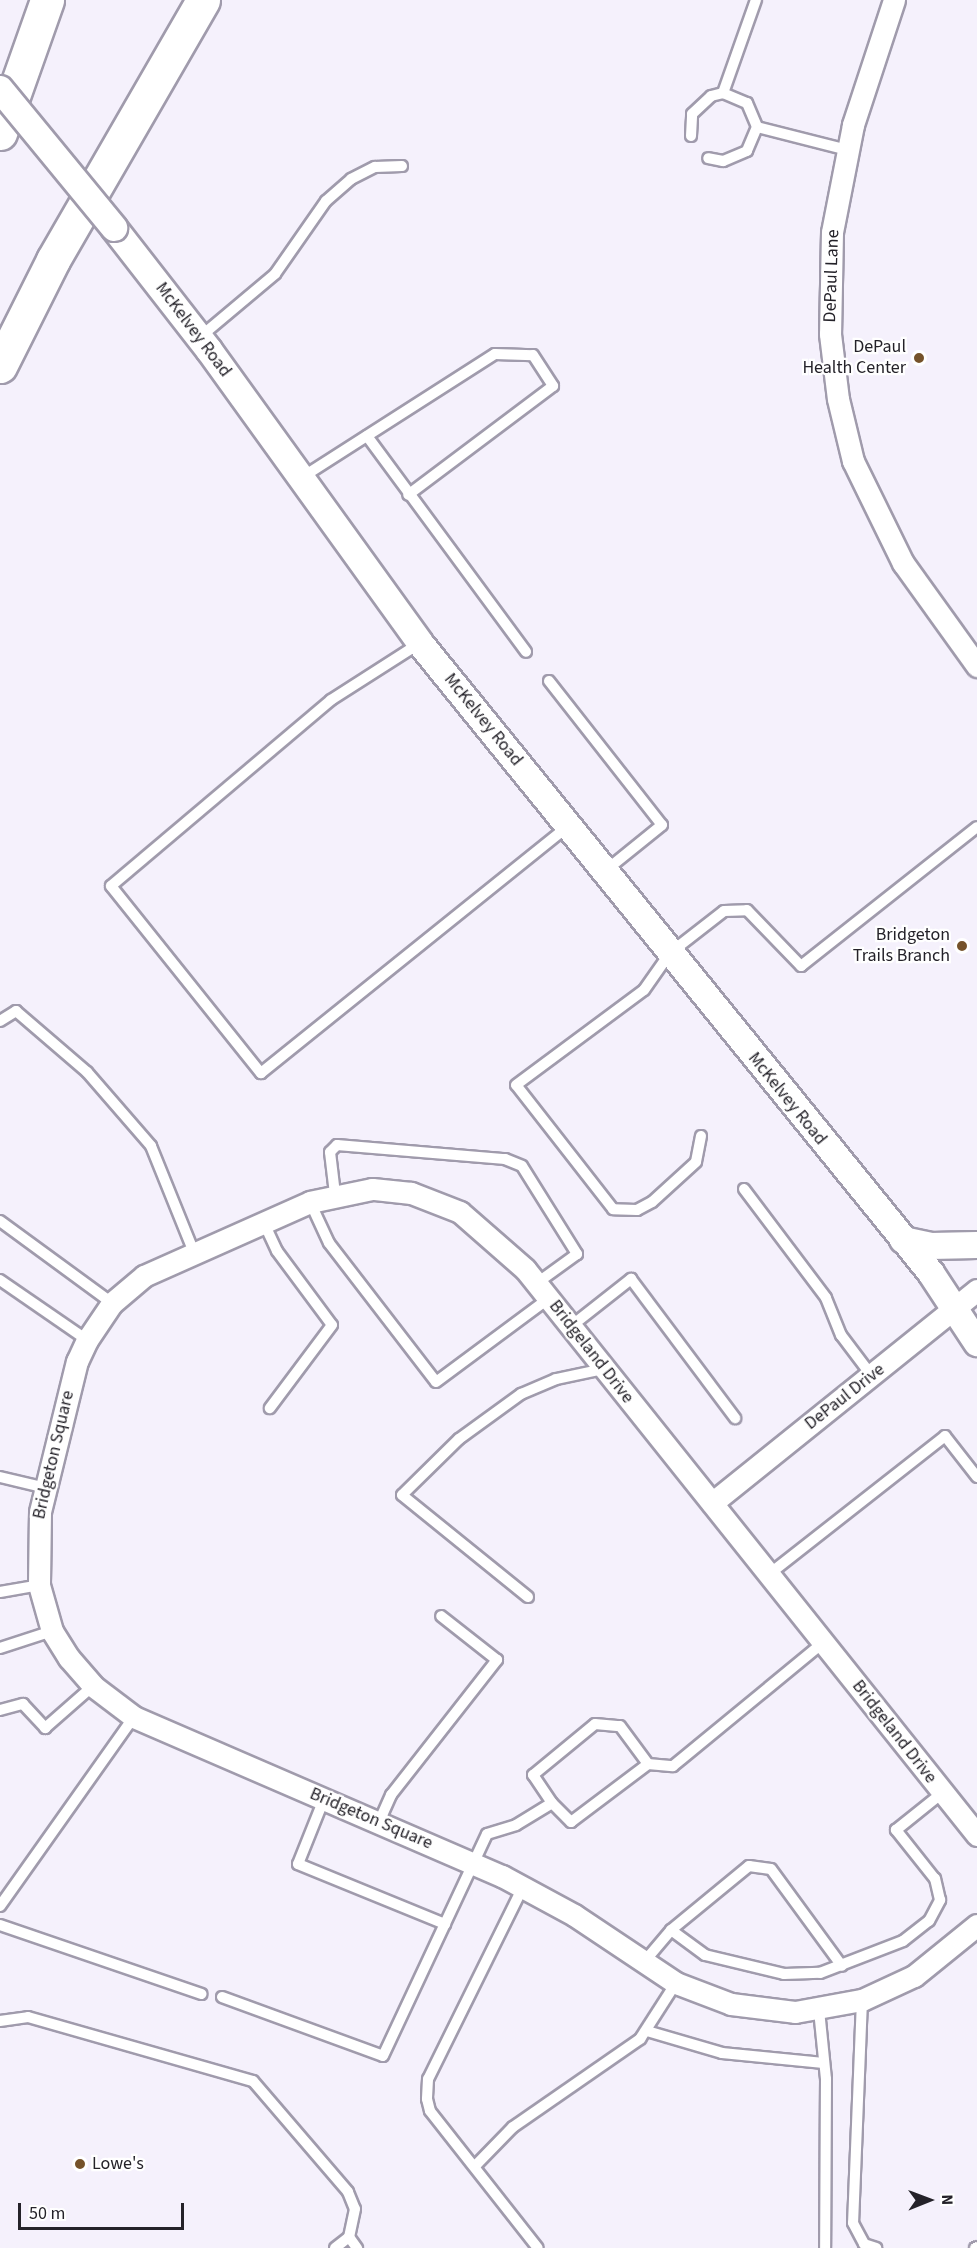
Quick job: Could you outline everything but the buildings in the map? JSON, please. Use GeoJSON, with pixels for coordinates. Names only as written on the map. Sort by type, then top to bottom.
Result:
{"type":"FeatureCollection","features":[{"type":"Feature","properties":{"kind":"highway"},"geometry":{"type":"LineString","coordinates":[[0,133],[47,0]]}},
{"type":"Feature","properties":{"kind":"highway"},"geometry":{"type":"LineString","coordinates":[[0,366],[64,239],[203,0]]}},
{"type":"Feature","properties":{"kind":"street","name":"DePaul Lane"},"geometry":{"type":"LineString","coordinates":[[894,0],[848,150],[832,232],[830,334],[848,440],[903,563],[977,666]]}},
{"type":"Feature","properties":{"kind":"street","name":"McKelvey Road"},"geometry":{"type":"LineString","coordinates":[[0,88],[167,293],[299,479],[420,642],[903,1240],[955,1308],[977,1342]]}},
{"type":"Feature","properties":{"kind":"street","name":"Bridgeland Drive"},"geometry":{"type":"LineString","coordinates":[[87,1340],[112,1303],[144,1276],[193,1250],[310,1202],[335,1194],[388,1191],[448,1206],[484,1228],[543,1291],[942,1793],[976,1831]]}},
{"type":"Feature","properties":{"kind":"street"},"geometry":{"type":"LineString","coordinates":[[903,1240],[930,1246],[977,1245]]}},
{"type":"Feature","properties":{"kind":"street","name":"DePaul Drive"},"geometry":{"type":"LineString","coordinates":[[711,1503],[977,1290]]}},
{"type":"Feature","properties":{"kind":"street","name":"Bridgeton Square"},"geometry":{"type":"LineString","coordinates":[[87,1340],[76,1361],[36,1538],[39,1586],[52,1631],[93,1686],[134,1717],[524,1887],[676,1983],[751,2008],[819,2010],[862,2000],[914,1976],[977,1924]]}},
{"type":"Feature","properties":{"kind":"lane"},"geometry":{"type":"LineString","coordinates":[[723,93],[756,0]]}},
{"type":"Feature","properties":{"kind":"lane"},"geometry":{"type":"LineString","coordinates":[[691,136],[692,114],[700,103],[723,93],[747,103],[757,127]]}},
{"type":"Feature","properties":{"kind":"lane"},"geometry":{"type":"LineString","coordinates":[[757,127],[848,150]]}},
{"type":"Feature","properties":{"kind":"lane"},"geometry":{"type":"LineString","coordinates":[[708,158],[723,161],[741,155],[757,127]]}},
{"type":"Feature","properties":{"kind":"lane"},"geometry":{"type":"LineString","coordinates":[[200,337],[275,274],[326,201],[351,179],[375,167],[402,166]]}},
{"type":"Feature","properties":{"kind":"lane"},"geometry":{"type":"LineString","coordinates":[[299,479],[495,354],[532,355],[553,386],[408,495]]}},
{"type":"Feature","properties":{"kind":"lane"},"geometry":{"type":"LineString","coordinates":[[367,436],[408,495],[526,652]]}},
{"type":"Feature","properties":{"kind":"lane"},"geometry":{"type":"LineString","coordinates":[[420,642],[331,700],[111,886],[238,1045],[261,1073],[568,826]]}},
{"type":"Feature","properties":{"kind":"lane"},"geometry":{"type":"LineString","coordinates":[[549,681],[662,825],[605,872]]}},
{"type":"Feature","properties":{"kind":"lane"},"geometry":{"type":"LineString","coordinates":[[701,1136],[696,1162],[652,1202],[637,1210],[613,1209],[516,1085],[644,990],[670,953],[724,911],[747,910],[801,966],[977,827]]}},
{"type":"Feature","properties":{"kind":"lane"},"geometry":{"type":"LineString","coordinates":[[0,1022],[16,1011],[87,1072],[151,1146],[193,1250]]}},
{"type":"Feature","properties":{"kind":"lane"},"geometry":{"type":"LineString","coordinates":[[310,1202],[329,1243],[436,1382],[543,1291],[577,1254],[522,1166],[505,1159],[337,1145],[330,1152],[335,1194]]}},
{"type":"Feature","properties":{"kind":"lane"},"geometry":{"type":"LineString","coordinates":[[744,1189],[826,1298],[841,1335],[872,1376]]}},
{"type":"Feature","properties":{"kind":"lane"},"geometry":{"type":"LineString","coordinates":[[0,1221],[112,1303]]}},
{"type":"Feature","properties":{"kind":"lane"},"geometry":{"type":"LineString","coordinates":[[263,1221],[277,1251],[332,1325],[270,1408]]}},
{"type":"Feature","properties":{"kind":"lane"},"geometry":{"type":"LineString","coordinates":[[570,1327],[631,1279],[735,1418]]}},
{"type":"Feature","properties":{"kind":"lane"},"geometry":{"type":"LineString","coordinates":[[0,1280],[87,1340]]}},
{"type":"Feature","properties":{"kind":"lane"},"geometry":{"type":"LineString","coordinates":[[528,1597],[402,1495],[459,1439],[521,1394],[556,1379],[604,1369]]}},
{"type":"Feature","properties":{"kind":"lane"},"geometry":{"type":"LineString","coordinates":[[768,1575],[945,1436],[977,1477]]}},
{"type":"Feature","properties":{"kind":"lane"},"geometry":{"type":"LineString","coordinates":[[0,1477],[46,1488]]}},
{"type":"Feature","properties":{"kind":"lane"},"geometry":{"type":"LineString","coordinates":[[0,1592],[39,1586]]}},
{"type":"Feature","properties":{"kind":"lane"},"geometry":{"type":"LineString","coordinates":[[379,1822],[391,1795],[497,1660],[441,1616]]}},
{"type":"Feature","properties":{"kind":"lane"},"geometry":{"type":"LineString","coordinates":[[0,1648],[52,1631]]}},
{"type":"Feature","properties":{"kind":"lane"},"geometry":{"type":"LineString","coordinates":[[648,1764],[620,1725],[595,1724],[533,1775],[552,1803],[571,1822],[648,1764],[673,1766],[824,1642]]}},
{"type":"Feature","properties":{"kind":"lane"},"geometry":{"type":"LineString","coordinates":[[0,1710],[23,1704],[45,1728],[93,1686]]}},
{"type":"Feature","properties":{"kind":"lane"},"geometry":{"type":"LineString","coordinates":[[0,1906],[134,1717]]}},
{"type":"Feature","properties":{"kind":"lane"},"geometry":{"type":"LineString","coordinates":[[671,1930],[705,1955],[751,1970],[793,1974],[842,1966],[903,1941],[929,1921],[940,1900],[934,1879],[896,1830],[942,1793]]}},
{"type":"Feature","properties":{"kind":"lane"},"geometry":{"type":"LineString","coordinates":[[324,1799],[298,1864],[445,1924]]}},
{"type":"Feature","properties":{"kind":"lane"},"geometry":{"type":"LineString","coordinates":[[222,1997],[383,2056],[487,1834],[516,1825],[552,1803]]}},
{"type":"Feature","properties":{"kind":"lane"},"geometry":{"type":"LineString","coordinates":[[644,1962],[671,1930],[749,1866],[771,1869],[842,1966]]}},
{"type":"Feature","properties":{"kind":"lane"},"geometry":{"type":"LineString","coordinates":[[524,1887],[428,2079],[430,2111],[476,2165],[538,2248]]}},
{"type":"Feature","properties":{"kind":"lane"},"geometry":{"type":"LineString","coordinates":[[0,1925],[201,1995]]}},
{"type":"Feature","properties":{"kind":"lane"},"geometry":{"type":"LineString","coordinates":[[476,2165],[513,2127],[647,2031],[676,1983]]}},
{"type":"Feature","properties":{"kind":"lane"},"geometry":{"type":"LineString","coordinates":[[862,2000],[853,2223],[864,2244],[876,2248]]}},
{"type":"Feature","properties":{"kind":"lane"},"geometry":{"type":"LineString","coordinates":[[819,2010],[824,2063],[825,2248]]}},
{"type":"Feature","properties":{"kind":"lane"},"geometry":{"type":"LineString","coordinates":[[0,2021],[36,2019],[253,2081],[348,2192],[355,2209],[349,2237],[335,2248]]}},
{"type":"Feature","properties":{"kind":"lane"},"geometry":{"type":"LineString","coordinates":[[647,2031],[722,2053],[824,2063]]}},
{"type":"Feature","properties":{"kind":"lane"},"geometry":{"type":"LineString","coordinates":[[349,2237],[357,2248]]}},
{"type":"Feature","properties":{"kind":"place","name":"DePaul Health Center"},"geometry":{"type":"Point","coordinates":[919,358]}},
{"type":"Feature","properties":{"kind":"place","name":"Bridgeton Trails Branch"},"geometry":{"type":"Point","coordinates":[962,946]}},
{"type":"Feature","properties":{"kind":"place","name":"Lowe's"},"geometry":{"type":"Point","coordinates":[80,2164]}}]}
